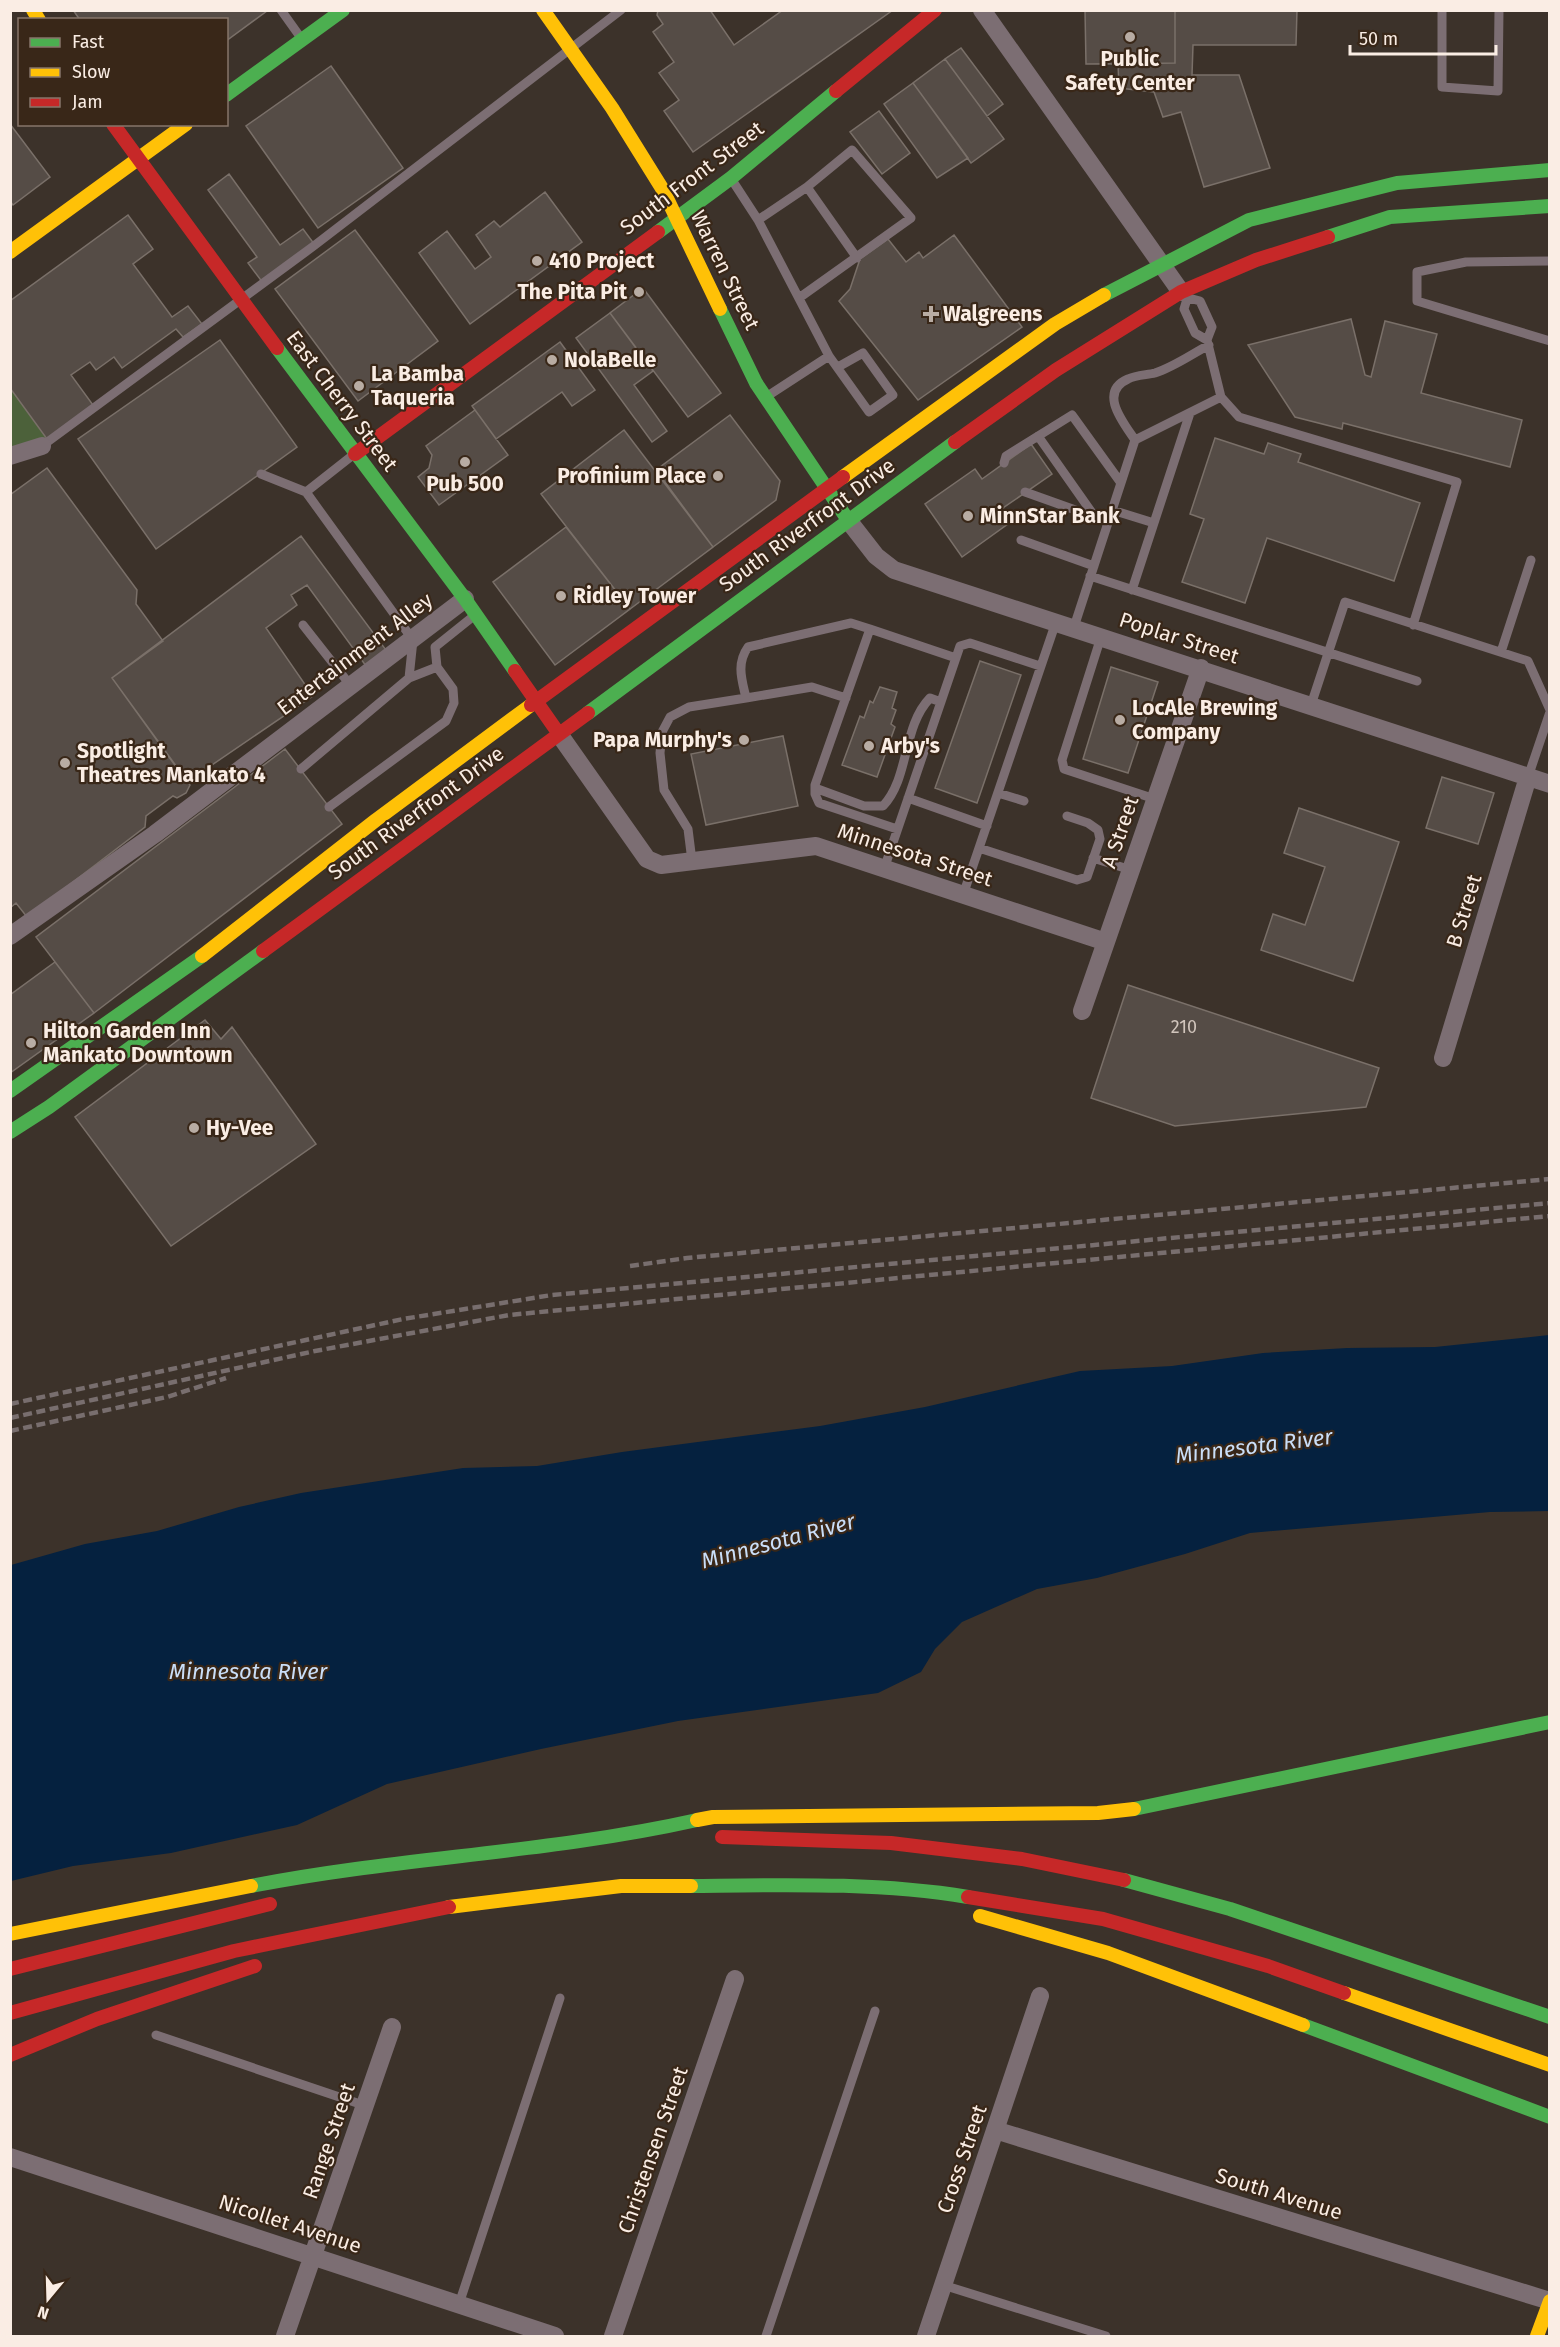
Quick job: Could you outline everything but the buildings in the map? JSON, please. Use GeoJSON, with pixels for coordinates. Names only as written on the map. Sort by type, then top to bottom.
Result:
{"type":"FeatureCollection","features":[{"type":"Feature","properties":{"kind":"main road"},"geometry":{"type":"LineString","coordinates":[[228,94],[343,10]]}},
{"type":"Feature","properties":{"kind":"main road","name":"Warren Street"},"geometry":{"type":"LineString","coordinates":[[543,10],[612,108],[663,190],[756,383],[827,489]]}},
{"type":"Feature","properties":{"kind":"main road","name":"South Front Street"},"geometry":{"type":"LineString","coordinates":[[355,454],[731,178],[935,10]]}},
{"type":"Feature","properties":{"kind":"main road","name":"East Cherry Street"},"geometry":{"type":"LineString","coordinates":[[114,126],[355,454],[465,599],[538,702]]}},
{"type":"Feature","properties":{"kind":"main road"},"geometry":{"type":"LineString","coordinates":[[10,252],[183,126]]}},
{"type":"Feature","properties":{"kind":"main road","name":"South Riverfront Drive"},"geometry":{"type":"LineString","coordinates":[[10,1091],[210,950],[376,820],[1056,324],[1160,264],[1249,220],[1397,183],[1550,170]]}},
{"type":"Feature","properties":{"kind":"main road","name":"South Riverfront Drive"},"geometry":{"type":"LineString","coordinates":[[10,1132],[49,1107],[1056,370],[1184,295],[1256,260],[1390,217],[1550,207]]}},
{"type":"Feature","properties":{"kind":"main road","name":"Poplar Street"},"geometry":{"type":"LineString","coordinates":[[827,489],[848,520]]}},
{"type":"Feature","properties":{"kind":"main road","name":"Minnesota Street"},"geometry":{"type":"LineString","coordinates":[[538,702],[560,734]]}},
{"type":"Feature","properties":{"kind":"main road"},"geometry":{"type":"LineString","coordinates":[[10,1934],[314,1874],[464,1858],[637,1834],[713,1817],[892,1813],[1098,1813],[1146,1808],[1550,1722]]}},
{"type":"Feature","properties":{"kind":"main road"},"geometry":{"type":"LineString","coordinates":[[637,1834],[891,1843],[1022,1859],[1138,1883],[1230,1909],[1431,1979],[1550,2017]]}},
{"type":"Feature","properties":{"kind":"main road"},"geometry":{"type":"LineString","coordinates":[[343,1886],[464,1858]]}},
{"type":"Feature","properties":{"kind":"main road"},"geometry":{"type":"LineString","coordinates":[[798,1885],[960,1911],[1108,1953],[1550,2117]]}},
{"type":"Feature","properties":{"kind":"main road"},"geometry":{"type":"LineString","coordinates":[[10,2013],[234,1951],[360,1924],[513,1898],[621,1886],[798,1885],[928,1890],[1103,1920],[1268,1966],[1550,2065]]}},
{"type":"Feature","properties":{"kind":"main road"},"geometry":{"type":"LineString","coordinates":[[10,1969],[287,1899]]}},
{"type":"Feature","properties":{"kind":"main road"},"geometry":{"type":"LineString","coordinates":[[10,2055],[97,2019],[241,1972],[360,1924]]}},
{"type":"Feature","properties":{"kind":"main road"},"geometry":{"type":"LineString","coordinates":[[1537,2337],[1550,2301]]}},
{"type":"Feature","properties":{"kind":"street"},"geometry":{"type":"LineString","coordinates":[[982,10],[1184,295]]}},
{"type":"Feature","properties":{"kind":"street"},"geometry":{"type":"LineString","coordinates":[[10,456],[42,446]]}},
{"type":"Feature","properties":{"kind":"street","name":"Poplar Street"},"geometry":{"type":"LineString","coordinates":[[848,520],[876,556],[894,570],[1201,668],[1550,784]]}},
{"type":"Feature","properties":{"kind":"street","name":"Entertainment Alley"},"geometry":{"type":"LineString","coordinates":[[10,936],[155,834],[414,640],[465,599]]}},
{"type":"Feature","properties":{"kind":"street","name":"A Street"},"geometry":{"type":"LineString","coordinates":[[1082,1011],[1201,668]]}},
{"type":"Feature","properties":{"kind":"street","name":"Minnesota Street"},"geometry":{"type":"LineString","coordinates":[[560,734],[647,859],[661,865],[816,846],[1106,942]]}},
{"type":"Feature","properties":{"kind":"street","name":"B Street"},"geometry":{"type":"LineString","coordinates":[[1443,1059],[1528,777]]}},
{"type":"Feature","properties":{"kind":"street","name":"Christensen Street"},"geometry":{"type":"LineString","coordinates":[[613,2337],[735,1979]]}},
{"type":"Feature","properties":{"kind":"street","name":"Cross Street"},"geometry":{"type":"LineString","coordinates":[[926,2337],[1040,1996]]}},
{"type":"Feature","properties":{"kind":"street","name":"Range Street"},"geometry":{"type":"LineString","coordinates":[[285,2337],[392,2027]]}},
{"type":"Feature","properties":{"kind":"street","name":"South Avenue"},"geometry":{"type":"LineString","coordinates":[[995,2130],[1550,2301]]}},
{"type":"Feature","properties":{"kind":"street","name":"Nicollet Avenue"},"geometry":{"type":"LineString","coordinates":[[10,2157],[314,2255],[555,2337]]}},
{"type":"Feature","properties":{"kind":"lane"},"geometry":{"type":"LineString","coordinates":[[281,10],[303,40]]}},
{"type":"Feature","properties":{"kind":"lane"},"geometry":{"type":"LineString","coordinates":[[42,446],[315,245],[621,10]]}},
{"type":"Feature","properties":{"kind":"lane"},"geometry":{"type":"LineString","coordinates":[[1442,10],[1442,87],[1498,90],[1499,10]]}},
{"type":"Feature","properties":{"kind":"lane"},"geometry":{"type":"LineString","coordinates":[[758,220],[807,187],[852,150],[911,218],[800,298]]}},
{"type":"Feature","properties":{"kind":"lane"},"geometry":{"type":"LineString","coordinates":[[731,178],[758,220],[830,356],[869,412],[893,395],[863,354],[838,367]]}},
{"type":"Feature","properties":{"kind":"lane"},"geometry":{"type":"LineString","coordinates":[[807,187],[857,258]]}},
{"type":"Feature","properties":{"kind":"lane"},"geometry":{"type":"LineString","coordinates":[[1550,261],[1466,262],[1417,272],[1417,301],[1550,341]]}},
{"type":"Feature","properties":{"kind":"lane"},"geometry":{"type":"LineString","coordinates":[[1208,343],[1195,333],[1184,309],[1184,295],[1200,301],[1212,327],[1208,343],[1221,398],[1239,417],[1457,482],[1413,625]]}},
{"type":"Feature","properties":{"kind":"lane"},"geometry":{"type":"LineString","coordinates":[[1134,440],[1118,415],[1112,399],[1115,389],[1128,379],[1157,373],[1208,343]]}},
{"type":"Feature","properties":{"kind":"lane"},"geometry":{"type":"LineString","coordinates":[[766,398],[830,356]]}},
{"type":"Feature","properties":{"kind":"lane"},"geometry":{"type":"LineString","coordinates":[[1074,627],[1134,440],[1221,398]]}},
{"type":"Feature","properties":{"kind":"lane"},"geometry":{"type":"LineString","coordinates":[[1132,590],[1190,413]]}},
{"type":"Feature","properties":{"kind":"lane"},"geometry":{"type":"LineString","coordinates":[[1004,463],[1006,456],[1072,415],[1121,483]]}},
{"type":"Feature","properties":{"kind":"lane"},"geometry":{"type":"LineString","coordinates":[[1038,436],[1095,517]]}},
{"type":"Feature","properties":{"kind":"lane","name":"South Front Street"},"geometry":{"type":"LineString","coordinates":[[306,492],[355,454]]}},
{"type":"Feature","properties":{"kind":"lane"},"geometry":{"type":"LineString","coordinates":[[261,474],[306,492],[414,640],[409,678]]}},
{"type":"Feature","properties":{"kind":"lane"},"geometry":{"type":"LineString","coordinates":[[1025,492],[1108,522]]}},
{"type":"Feature","properties":{"kind":"lane"},"geometry":{"type":"LineString","coordinates":[[1112,510],[1154,523]]}},
{"type":"Feature","properties":{"kind":"lane"},"geometry":{"type":"LineString","coordinates":[[1021,540],[1094,566]]}},
{"type":"Feature","properties":{"kind":"lane"},"geometry":{"type":"LineString","coordinates":[[1501,652],[1531,560]]}},
{"type":"Feature","properties":{"kind":"lane"},"geometry":{"type":"LineString","coordinates":[[1090,576],[1417,681]]}},
{"type":"Feature","properties":{"kind":"lane"},"geometry":{"type":"LineString","coordinates":[[1311,705],[1345,602],[1501,652],[1528,661],[1550,711],[1528,777]]}},
{"type":"Feature","properties":{"kind":"lane"},"geometry":{"type":"LineString","coordinates":[[330,807],[446,721],[454,703],[453,689],[437,667],[435,647],[475,615]]}},
{"type":"Feature","properties":{"kind":"lane"},"geometry":{"type":"LineString","coordinates":[[963,895],[1056,622]]}},
{"type":"Feature","properties":{"kind":"lane"},"geometry":{"type":"LineString","coordinates":[[746,698],[740,664],[748,647],[850,623],[956,658]]}},
{"type":"Feature","properties":{"kind":"lane"},"geometry":{"type":"LineString","coordinates":[[303,624],[351,686]]}},
{"type":"Feature","properties":{"kind":"lane"},"geometry":{"type":"LineString","coordinates":[[870,629],[815,788],[815,794],[819,803],[897,829]]}},
{"type":"Feature","properties":{"kind":"lane"},"geometry":{"type":"LineString","coordinates":[[1102,636],[1062,760],[1064,769],[1155,799]]}},
{"type":"Feature","properties":{"kind":"lane"},"geometry":{"type":"LineString","coordinates":[[884,869],[960,646],[970,643],[1040,666]]}},
{"type":"Feature","properties":{"kind":"lane"},"geometry":{"type":"LineString","coordinates":[[301,769],[409,678],[437,667]]}},
{"type":"Feature","properties":{"kind":"lane"},"geometry":{"type":"LineString","coordinates":[[692,861],[688,829],[664,790],[660,753],[662,732],[670,717],[689,707],[812,687],[846,698]]}},
{"type":"Feature","properties":{"kind":"lane"},"geometry":{"type":"LineString","coordinates":[[815,788],[864,806],[883,806],[894,789],[920,709],[930,698],[941,702]]}},
{"type":"Feature","properties":{"kind":"lane"},"geometry":{"type":"LineString","coordinates":[[998,792],[1024,801]]}},
{"type":"Feature","properties":{"kind":"lane"},"geometry":{"type":"LineString","coordinates":[[908,798],[987,826]]}},
{"type":"Feature","properties":{"kind":"lane"},"geometry":{"type":"LineString","coordinates":[[979,848],[1077,880],[1087,877],[1100,840],[1098,830],[1088,823],[1067,816]]}},
{"type":"Feature","properties":{"kind":"lane"},"geometry":{"type":"LineString","coordinates":[[1093,858],[1131,870]]}},
{"type":"Feature","properties":{"kind":"lane"},"geometry":{"type":"LineString","coordinates":[[459,2304],[561,1998]]}},
{"type":"Feature","properties":{"kind":"lane"},"geometry":{"type":"LineString","coordinates":[[766,2337],[876,2011]]}},
{"type":"Feature","properties":{"kind":"lane"},"geometry":{"type":"LineString","coordinates":[[156,2035],[366,2106]]}},
{"type":"Feature","properties":{"kind":"lane"},"geometry":{"type":"LineString","coordinates":[[943,2285],[1106,2337]]}},
{"type":"Feature","properties":{"kind":"green space"},"geometry":{"type":"Polygon","coordinates":[[[10,388],[47,439],[10,451],[10,388]]]}},
{"type":"Feature","properties":{"kind":"water","name":"Minnesota River"},"geometry":{"type":"Polygon","coordinates":[[[1549,1335],[1549,1511],[1490,1512],[1250,1533],[1185,1554],[1097,1578],[1037,1589],[962,1622],[935,1649],[921,1672],[878,1693],[678,1721],[541,1749],[387,1784],[297,1825],[171,1853],[73,1866],[11,1881],[11,1565],[85,1544],[157,1531],[239,1507],[301,1493],[463,1468],[537,1466],[622,1452],[820,1426],[925,1407],[1080,1371],[1172,1366],[1263,1353],[1347,1348],[1435,1347],[1549,1335]]]}},
{"type":"Feature","properties":{"kind":"railway"},"geometry":{"type":"LineString","coordinates":[[630,1266],[687,1258],[1550,1179]]}},
{"type":"Feature","properties":{"kind":"railway"},"geometry":{"type":"LineString","coordinates":[[10,1404],[403,1319],[552,1295],[1550,1203]]}},
{"type":"Feature","properties":{"kind":"railway"},"geometry":{"type":"LineString","coordinates":[[10,1418],[315,1351],[509,1315],[1550,1216]]}},
{"type":"Feature","properties":{"kind":"railway"},"geometry":{"type":"LineString","coordinates":[[10,1431],[167,1397],[226,1378]]}},
{"type":"Feature","properties":{"kind":"traffic: fast"},"geometry":{"type":"LineString","coordinates":[[228,94],[343,10]]}},
{"type":"Feature","properties":{"kind":"traffic: fast"},"geometry":{"type":"LineString","coordinates":[[658,232],[731,178],[836,91]]}},
{"type":"Feature","properties":{"kind":"traffic: fast"},"geometry":{"type":"LineString","coordinates":[[1104,295],[1249,220],[1397,183],[1550,170]]}},
{"type":"Feature","properties":{"kind":"traffic: fast"},"geometry":{"type":"LineString","coordinates":[[1328,237],[1390,217],[1550,206]]}},
{"type":"Feature","properties":{"kind":"traffic: fast"},"geometry":{"type":"LineString","coordinates":[[720,309],[756,383],[848,520]]}},
{"type":"Feature","properties":{"kind":"traffic: fast"},"geometry":{"type":"LineString","coordinates":[[277,348],[465,599],[515,671]]}},
{"type":"Feature","properties":{"kind":"traffic: fast"},"geometry":{"type":"LineString","coordinates":[[588,713],[955,442]]}},
{"type":"Feature","properties":{"kind":"traffic: fast"},"geometry":{"type":"LineString","coordinates":[[10,1132],[49,1107],[263,951]]}},
{"type":"Feature","properties":{"kind":"traffic: fast"},"geometry":{"type":"LineString","coordinates":[[10,1091],[202,956]]}},
{"type":"Feature","properties":{"kind":"traffic: fast"},"geometry":{"type":"LineString","coordinates":[[1134,1809],[1550,1722]]}},
{"type":"Feature","properties":{"kind":"traffic: fast"},"geometry":{"type":"LineString","coordinates":[[251,1886],[362,1868],[586,1840],[697,1820]]}},
{"type":"Feature","properties":{"kind":"traffic: fast"},"geometry":{"type":"LineString","coordinates":[[1124,1880],[1230,1909],[1550,2017]]}},
{"type":"Feature","properties":{"kind":"traffic: fast"},"geometry":{"type":"LineString","coordinates":[[691,1886],[865,1887],[968,1897]]}},
{"type":"Feature","properties":{"kind":"traffic: fast"},"geometry":{"type":"LineString","coordinates":[[1303,2025],[1550,2117]]}},
{"type":"Feature","properties":{"kind":"traffic: slow"},"geometry":{"type":"LineString","coordinates":[[33,10],[38,18]]}},
{"type":"Feature","properties":{"kind":"traffic: slow"},"geometry":{"type":"LineString","coordinates":[[543,10],[612,108],[663,190],[720,309]]}},
{"type":"Feature","properties":{"kind":"traffic: slow"},"geometry":{"type":"LineString","coordinates":[[10,252],[183,126]]}},
{"type":"Feature","properties":{"kind":"traffic: slow"},"geometry":{"type":"LineString","coordinates":[[843,477],[1055,324],[1104,295]]}},
{"type":"Feature","properties":{"kind":"traffic: slow"},"geometry":{"type":"LineString","coordinates":[[202,956],[376,820],[531,705]]}},
{"type":"Feature","properties":{"kind":"traffic: slow"},"geometry":{"type":"LineString","coordinates":[[697,1820],[713,1817],[1098,1813],[1134,1809]]}},
{"type":"Feature","properties":{"kind":"traffic: slow"},"geometry":{"type":"LineString","coordinates":[[10,1934],[251,1886]]}},
{"type":"Feature","properties":{"kind":"traffic: slow"},"geometry":{"type":"LineString","coordinates":[[449,1907],[621,1886],[691,1886]]}},
{"type":"Feature","properties":{"kind":"traffic: slow"},"geometry":{"type":"LineString","coordinates":[[980,1916],[1108,1953],[1303,2025]]}},
{"type":"Feature","properties":{"kind":"traffic: slow"},"geometry":{"type":"LineString","coordinates":[[1344,1993],[1550,2065]]}},
{"type":"Feature","properties":{"kind":"traffic: slow"},"geometry":{"type":"LineString","coordinates":[[1537,2336],[1550,2301]]}},
{"type":"Feature","properties":{"kind":"traffic: jam"},"geometry":{"type":"LineString","coordinates":[[836,91],[935,10]]}},
{"type":"Feature","properties":{"kind":"traffic: jam"},"geometry":{"type":"LineString","coordinates":[[114,126],[277,348]]}},
{"type":"Feature","properties":{"kind":"traffic: jam"},"geometry":{"type":"LineString","coordinates":[[355,454],[658,232]]}},
{"type":"Feature","properties":{"kind":"traffic: jam"},"geometry":{"type":"LineString","coordinates":[[955,442],[1056,370],[1181,292],[1256,260],[1328,237]]}},
{"type":"Feature","properties":{"kind":"traffic: jam"},"geometry":{"type":"LineString","coordinates":[[531,705],[843,477]]}},
{"type":"Feature","properties":{"kind":"traffic: jam"},"geometry":{"type":"LineString","coordinates":[[515,671],[559,734]]}},
{"type":"Feature","properties":{"kind":"traffic: jam"},"geometry":{"type":"LineString","coordinates":[[263,951],[588,713]]}},
{"type":"Feature","properties":{"kind":"traffic: jam"},"geometry":{"type":"LineString","coordinates":[[722,1837],[891,1843],[1022,1859],[1124,1880]]}},
{"type":"Feature","properties":{"kind":"traffic: jam"},"geometry":{"type":"LineString","coordinates":[[968,1897],[1103,1919],[1268,1966],[1344,1993]]}},
{"type":"Feature","properties":{"kind":"traffic: jam"},"geometry":{"type":"LineString","coordinates":[[10,1969],[270,1904]]}},
{"type":"Feature","properties":{"kind":"traffic: jam"},"geometry":{"type":"LineString","coordinates":[[10,2013],[234,1951],[449,1907]]}},
{"type":"Feature","properties":{"kind":"traffic: jam"},"geometry":{"type":"LineString","coordinates":[[10,2055],[97,2019],[255,1966]]}},
{"type":"Feature","properties":{"kind":"place","name":"Public Safety Center"},"geometry":{"type":"Point","coordinates":[1130,37]}},
{"type":"Feature","properties":{"kind":"place","name":"410 Project"},"geometry":{"type":"Point","coordinates":[537,261]}},
{"type":"Feature","properties":{"kind":"place","name":"The Pita Pit"},"geometry":{"type":"Point","coordinates":[639,292]}},
{"type":"Feature","properties":{"kind":"place","name":"Walgreens"},"geometry":{"type":"Point","coordinates":[931,314]}},
{"type":"Feature","properties":{"kind":"place","name":"NolaBelle"},"geometry":{"type":"Point","coordinates":[552,360]}},
{"type":"Feature","properties":{"kind":"place","name":"La Bamba Taqueria"},"geometry":{"type":"Point","coordinates":[359,386]}},
{"type":"Feature","properties":{"kind":"place","name":"Pub 500"},"geometry":{"type":"Point","coordinates":[465,462]}},
{"type":"Feature","properties":{"kind":"place","name":"Profinium Place"},"geometry":{"type":"Point","coordinates":[718,476]}},
{"type":"Feature","properties":{"kind":"place","name":"MinnStar Bank"},"geometry":{"type":"Point","coordinates":[968,516]}},
{"type":"Feature","properties":{"kind":"place","name":"Ridley Tower"},"geometry":{"type":"Point","coordinates":[561,596]}},
{"type":"Feature","properties":{"kind":"place","name":"LocAle Brewing Company"},"geometry":{"type":"Point","coordinates":[1120,720]}},
{"type":"Feature","properties":{"kind":"place","name":"Papa Murphy's"},"geometry":{"type":"Point","coordinates":[744,740]}},
{"type":"Feature","properties":{"kind":"place","name":"Arby's"},"geometry":{"type":"Point","coordinates":[869,746]}},
{"type":"Feature","properties":{"kind":"place","name":"Spotlight Theatres Mankato 4"},"geometry":{"type":"Point","coordinates":[65,763]}},
{"type":"Feature","properties":{"kind":"place","name":"Hilton Garden Inn Mankato Downtown"},"geometry":{"type":"Point","coordinates":[31,1043]}},
{"type":"Feature","properties":{"kind":"place","name":"Hy-Vee"},"geometry":{"type":"Point","coordinates":[194,1128]}}]}
